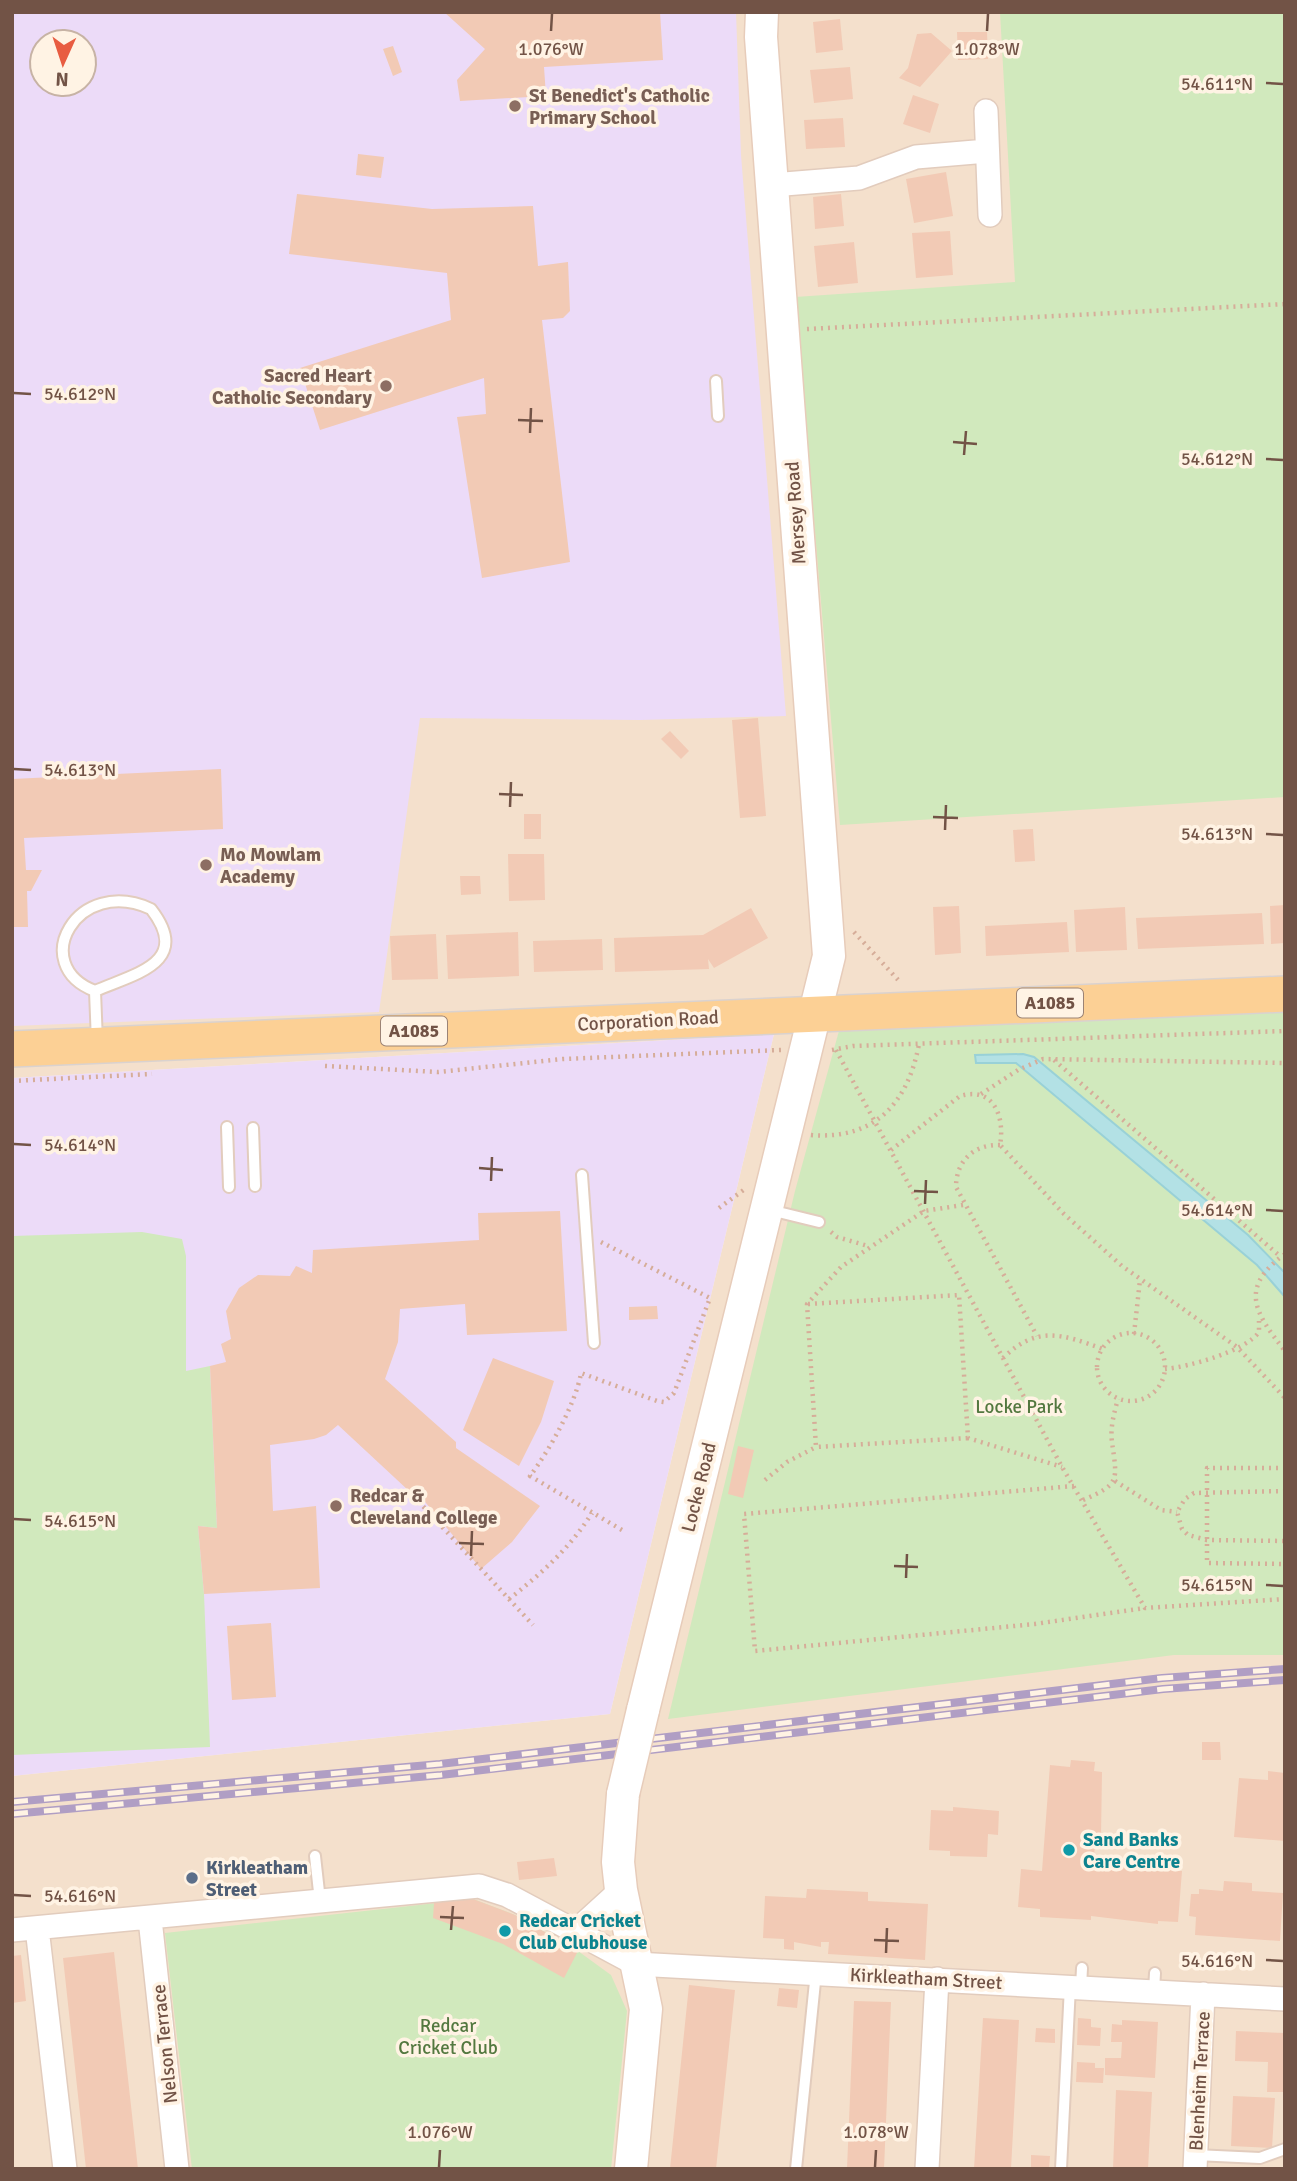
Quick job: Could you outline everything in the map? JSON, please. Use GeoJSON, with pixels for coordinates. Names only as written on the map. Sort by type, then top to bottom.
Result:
{"type":"FeatureCollection","features":[{"type":"Feature","properties":{"kind":"main road","name":"Corporation Road"},"geometry":{"type":"LineString","coordinates":[[12,1049],[1285,994]]}},
{"type":"Feature","properties":{"kind":"street","name":"Mersey Road"},"geometry":{"type":"LineString","coordinates":[[762,12],[761,37],[781,330],[829,956],[816,1013]]}},
{"type":"Feature","properties":{"kind":"street"},"geometry":{"type":"LineString","coordinates":[[986,111],[990,215]]}},
{"type":"Feature","properties":{"kind":"street"},"geometry":{"type":"LineString","coordinates":[[772,185],[859,178],[916,158],[988,151]]}},
{"type":"Feature","properties":{"kind":"street","name":"Locke Road"},"geometry":{"type":"LineString","coordinates":[[631,2169],[646,2009],[621,1890],[618,1862],[622,1794],[786,1130],[821,1050],[816,1013]]}},
{"type":"Feature","properties":{"kind":"street","name":"Kirkleatham Street"},"geometry":{"type":"LineString","coordinates":[[12,1930],[479,1886],[507,1895],[636,1964],[937,1979],[1154,1982],[1203,1994],[1285,1998]]}},
{"type":"Feature","properties":{"kind":"street"},"geometry":{"type":"LineString","coordinates":[[576,1931],[621,1890]]}},
{"type":"Feature","properties":{"kind":"street","name":"Nelson Terrace"},"geometry":{"type":"LineString","coordinates":[[150,1919],[177,2169]]}},
{"type":"Feature","properties":{"kind":"street"},"geometry":{"type":"LineString","coordinates":[[37,1928],[65,2169]]}},
{"type":"Feature","properties":{"kind":"street"},"geometry":{"type":"LineString","coordinates":[[927,2169],[937,1979]]}},
{"type":"Feature","properties":{"kind":"street","name":"Blenheim Terrace"},"geometry":{"type":"LineString","coordinates":[[1195,2162],[1203,1994]]}},
{"type":"Feature","properties":{"kind":"lane"},"geometry":{"type":"LineString","coordinates":[[716,381],[718,416]]}},
{"type":"Feature","properties":{"kind":"lane"},"geometry":{"type":"LineString","coordinates":[[121,900],[151,909],[165,931],[164,950],[158,961],[148,971],[95,991],[80,985],[69,972],[64,960],[66,933],[74,919],[103,902],[121,900]]}},
{"type":"Feature","properties":{"kind":"lane"},"geometry":{"type":"LineString","coordinates":[[95,991],[97,1045]]}},
{"type":"Feature","properties":{"kind":"lane"},"geometry":{"type":"LineString","coordinates":[[227,1128],[229,1187]]}},
{"type":"Feature","properties":{"kind":"lane"},"geometry":{"type":"LineString","coordinates":[[253,1128],[255,1186]]}},
{"type":"Feature","properties":{"kind":"lane"},"geometry":{"type":"LineString","coordinates":[[582,1175],[594,1343]]}},
{"type":"Feature","properties":{"kind":"lane"},"geometry":{"type":"LineString","coordinates":[[768,1209],[819,1222]]}},
{"type":"Feature","properties":{"kind":"lane"},"geometry":{"type":"LineString","coordinates":[[315,1856],[320,1901]]}},
{"type":"Feature","properties":{"kind":"lane"},"geometry":{"type":"LineString","coordinates":[[796,2169],[816,1972]]}},
{"type":"Feature","properties":{"kind":"lane"},"geometry":{"type":"LineString","coordinates":[[1061,2169],[1078,1981]]}},
{"type":"Feature","properties":{"kind":"lane"},"geometry":{"type":"LineString","coordinates":[[1195,2162],[1260,2158],[1285,2149]]}},
{"type":"Feature","properties":{"kind":"path"},"geometry":{"type":"LineString","coordinates":[[781,330],[1285,303]]}},
{"type":"Feature","properties":{"kind":"path"},"geometry":{"type":"LineString","coordinates":[[786,1130],[830,1136],[876,1122],[896,1103],[912,1078],[919,1045],[924,1008],[825,901]]}},
{"type":"Feature","properties":{"kind":"path"},"geometry":{"type":"LineString","coordinates":[[816,1013],[821,1050],[876,1122],[1062,1467],[1145,1608]]}},
{"type":"Feature","properties":{"kind":"path"},"geometry":{"type":"LineString","coordinates":[[312,1065],[438,1072],[563,1059],[1285,1031]]}},
{"type":"Feature","properties":{"kind":"path"},"geometry":{"type":"LineString","coordinates":[[891,1150],[960,1096],[981,1094],[1018,1070],[1042,1059],[1285,1063]]}},
{"type":"Feature","properties":{"kind":"path"},"geometry":{"type":"LineString","coordinates":[[1053,1060],[1281,1257],[1258,1278],[1259,1332],[1254,1339],[1191,1365],[1165,1369]]}},
{"type":"Feature","properties":{"kind":"path"},"geometry":{"type":"LineString","coordinates":[[12,1081],[158,1074]]}},
{"type":"Feature","properties":{"kind":"path"},"geometry":{"type":"LineString","coordinates":[[981,1094],[996,1106],[1000,1115],[1000,1145],[1064,1214],[1140,1280],[1237,1347],[1285,1398]]}},
{"type":"Feature","properties":{"kind":"path"},"geometry":{"type":"LineString","coordinates":[[1000,1145],[982,1146],[960,1166],[956,1187],[963,1205],[1037,1336]]}},
{"type":"Feature","properties":{"kind":"path"},"geometry":{"type":"LineString","coordinates":[[816,1447],[807,1304],[841,1267],[924,1211],[963,1205]]}},
{"type":"Feature","properties":{"kind":"path"},"geometry":{"type":"LineString","coordinates":[[819,1222],[837,1237],[869,1246]]}},
{"type":"Feature","properties":{"kind":"path"},"geometry":{"type":"LineString","coordinates":[[587,1234],[710,1298],[674,1393],[664,1402],[581,1373],[578,1394],[542,1460],[530,1476],[622,1530]]}},
{"type":"Feature","properties":{"kind":"path"},"geometry":{"type":"LineString","coordinates":[[1135,1334],[1140,1280]]}},
{"type":"Feature","properties":{"kind":"path"},"geometry":{"type":"LineString","coordinates":[[959,1294],[968,1438]]}},
{"type":"Feature","properties":{"kind":"path"},"geometry":{"type":"LineString","coordinates":[[807,1304],[968,1294]]}},
{"type":"Feature","properties":{"kind":"path"},"geometry":{"type":"LineString","coordinates":[[1259,1318],[1285,1351]]}},
{"type":"Feature","properties":{"kind":"path"},"geometry":{"type":"LineString","coordinates":[[1135,1334],[1153,1342],[1164,1359],[1165,1369],[1157,1389],[1149,1396],[1139,1400],[1118,1399],[1109,1393],[1098,1377],[1097,1367],[1103,1349],[1116,1337],[1135,1334]]}},
{"type":"Feature","properties":{"kind":"path"},"geometry":{"type":"LineString","coordinates":[[1003,1358],[1017,1345],[1037,1336],[1063,1335],[1103,1349]]}},
{"type":"Feature","properties":{"kind":"path"},"geometry":{"type":"LineString","coordinates":[[1083,1500],[1106,1490],[1115,1481],[1117,1470],[1112,1434],[1118,1399]]}},
{"type":"Feature","properties":{"kind":"path"},"geometry":{"type":"LineString","coordinates":[[765,1480],[787,1462],[816,1447],[968,1438],[1062,1467]]}},
{"type":"Feature","properties":{"kind":"path"},"geometry":{"type":"LineString","coordinates":[[1285,1468],[1207,1468],[1207,1563],[1285,1564]]}},
{"type":"Feature","properties":{"kind":"path"},"geometry":{"type":"LineString","coordinates":[[1115,1481],[1161,1510],[1177,1513]]}},
{"type":"Feature","properties":{"kind":"path"},"geometry":{"type":"LineString","coordinates":[[1074,1486],[744,1514],[755,1651],[1035,1624],[1145,1608],[1285,1599]]}},
{"type":"Feature","properties":{"kind":"path"},"geometry":{"type":"LineString","coordinates":[[409,1491],[533,1625]]}},
{"type":"Feature","properties":{"kind":"path"},"geometry":{"type":"LineString","coordinates":[[1285,1491],[1194,1493],[1185,1499],[1177,1513],[1178,1522],[1188,1535],[1207,1540],[1285,1541]]}},
{"type":"Feature","properties":{"kind":"path"},"geometry":{"type":"LineString","coordinates":[[509,1599],[558,1556],[578,1535],[592,1513]]}},
{"type":"Feature","properties":{"kind":"shaded area"},"geometry":{"type":"Polygon","coordinates":[[[12,12],[1285,12],[1285,1008],[840,1028],[783,1246],[1174,1655],[1285,1655],[1285,2169],[12,2169],[12,1776],[610,1714],[774,1034],[12,1078],[12,12]]]}},
{"type":"Feature","properties":{"kind":"shaded area","name":"Sacred Heart Catholic Secondary"},"geometry":{"type":"Polygon","coordinates":[[[12,12],[736,12],[741,155],[786,716],[640,720],[420,718],[379,1012],[12,1026],[12,12]]]}},
{"type":"Feature","properties":{"kind":"shaded area","name":"Redcar & Cleveland College"},"geometry":{"type":"Polygon","coordinates":[[[774,1034],[610,1714],[12,1776],[12,1078],[774,1034]]]}},
{"type":"Feature","properties":{"kind":"green space"},"geometry":{"type":"Polygon","coordinates":[[[1000,12],[1285,12],[1285,797],[840,825],[795,297],[1015,282],[1000,12]]]}},
{"type":"Feature","properties":{"kind":"green space","name":"Locke Park"},"geometry":{"type":"Polygon","coordinates":[[[1285,1008],[1285,1655],[1174,1655],[668,1719],[795,1191],[840,1027],[1285,1008]]]}},
{"type":"Feature","properties":{"kind":"green space"},"geometry":{"type":"Polygon","coordinates":[[[142,1232],[182,1239],[186,1256],[186,1371],[210,1366],[217,1528],[198,1526],[204,1594],[210,1747],[12,1755],[12,1236],[142,1232]]]}},
{"type":"Feature","properties":{"kind":"green space","name":"Redcar Cricket Club"},"geometry":{"type":"Polygon","coordinates":[[[473,1899],[515,1915],[578,1951],[611,1975],[627,2011],[611,2169],[192,2169],[165,1933],[473,1899]]]}},
{"type":"Feature","properties":{"kind":"water"},"geometry":{"type":"Polygon","coordinates":[[[1023,1054],[1034,1057],[1248,1235],[1285,1273],[1285,1297],[1257,1265],[1016,1063],[976,1063],[975,1055],[1023,1054]]]}},
{"type":"Feature","properties":{"kind":"building"},"geometry":{"type":"Polygon","coordinates":[[[444,12],[660,12],[663,60],[544,67],[546,96],[460,101],[457,80],[485,49],[444,12]]]}},
{"type":"Feature","properties":{"kind":"building"},"geometry":{"type":"Polygon","coordinates":[[[840,19],[843,50],[816,53],[813,22],[840,19]]]}},
{"type":"Feature","properties":{"kind":"building"},"geometry":{"type":"Polygon","coordinates":[[[957,32],[987,32],[988,59],[958,60],[957,32]]]}},
{"type":"Feature","properties":{"kind":"building"},"geometry":{"type":"Polygon","coordinates":[[[931,33],[952,51],[920,87],[899,78],[908,68],[917,34],[931,33]]]}},
{"type":"Feature","properties":{"kind":"building"},"geometry":{"type":"Polygon","coordinates":[[[393,46],[402,72],[393,76],[383,49],[393,46]]]}},
{"type":"Feature","properties":{"kind":"building"},"geometry":{"type":"Polygon","coordinates":[[[850,67],[853,99],[814,103],[810,70],[850,67]]]}},
{"type":"Feature","properties":{"kind":"building"},"geometry":{"type":"Polygon","coordinates":[[[913,95],[939,104],[930,133],[903,124],[913,95]]]}},
{"type":"Feature","properties":{"kind":"building"},"geometry":{"type":"Polygon","coordinates":[[[843,118],[845,147],[806,149],[804,120],[843,118]]]}},
{"type":"Feature","properties":{"kind":"building"},"geometry":{"type":"Polygon","coordinates":[[[358,154],[384,157],[381,178],[356,175],[358,154]]]}},
{"type":"Feature","properties":{"kind":"building"},"geometry":{"type":"Polygon","coordinates":[[[946,172],[953,216],[914,223],[906,179],[946,172]]]}},
{"type":"Feature","properties":{"kind":"building"},"geometry":{"type":"Polygon","coordinates":[[[297,194],[432,209],[533,206],[538,266],[568,262],[570,311],[563,318],[542,320],[570,562],[482,578],[457,417],[486,414],[484,378],[320,430],[300,368],[451,320],[447,273],[289,254],[297,194]]]}},
{"type":"Feature","properties":{"kind":"building"},"geometry":{"type":"Polygon","coordinates":[[[841,194],[844,226],[815,229],[813,197],[841,194]]]}},
{"type":"Feature","properties":{"kind":"building"},"geometry":{"type":"Polygon","coordinates":[[[950,231],[953,275],[916,278],[912,233],[950,231]]]}},
{"type":"Feature","properties":{"kind":"building"},"geometry":{"type":"Polygon","coordinates":[[[854,242],[858,283],[818,287],[814,246],[854,242]]]}},
{"type":"Feature","properties":{"kind":"building"},"geometry":{"type":"Polygon","coordinates":[[[758,718],[766,816],[740,818],[732,720],[758,718]]]}},
{"type":"Feature","properties":{"kind":"building"},"geometry":{"type":"Polygon","coordinates":[[[670,731],[689,751],[681,759],[661,739],[670,731]]]}},
{"type":"Feature","properties":{"kind":"building"},"geometry":{"type":"Polygon","coordinates":[[[221,769],[223,829],[24,838],[26,870],[42,870],[31,891],[27,891],[28,927],[12,927],[12,779],[221,769]]]}},
{"type":"Feature","properties":{"kind":"building"},"geometry":{"type":"Polygon","coordinates":[[[524,814],[541,814],[541,839],[524,839],[524,814]]]}},
{"type":"Feature","properties":{"kind":"building"},"geometry":{"type":"Polygon","coordinates":[[[1033,829],[1035,861],[1015,862],[1013,830],[1033,829]]]}},
{"type":"Feature","properties":{"kind":"building"},"geometry":{"type":"Polygon","coordinates":[[[508,854],[544,854],[545,900],[509,901],[508,854]]]}},
{"type":"Feature","properties":{"kind":"building"},"geometry":{"type":"Polygon","coordinates":[[[460,876],[480,876],[481,894],[461,895],[460,876]]]}},
{"type":"Feature","properties":{"kind":"building"},"geometry":{"type":"Polygon","coordinates":[[[1285,905],[1285,943],[1271,944],[1270,906],[1285,905]]]}},
{"type":"Feature","properties":{"kind":"building"},"geometry":{"type":"Polygon","coordinates":[[[959,906],[961,953],[935,955],[933,907],[959,906]]]}},
{"type":"Feature","properties":{"kind":"building"},"geometry":{"type":"Polygon","coordinates":[[[1125,907],[1127,950],[1076,952],[1074,910],[1125,907]]]}},
{"type":"Feature","properties":{"kind":"building"},"geometry":{"type":"Polygon","coordinates":[[[751,908],[768,938],[714,968],[708,959],[709,969],[615,972],[614,938],[703,935],[751,908]]]}},
{"type":"Feature","properties":{"kind":"building"},"geometry":{"type":"Polygon","coordinates":[[[1262,913],[1264,944],[1138,949],[1136,918],[1262,913]]]}},
{"type":"Feature","properties":{"kind":"building"},"geometry":{"type":"Polygon","coordinates":[[[1067,922],[1069,952],[986,956],[985,926],[1067,922]]]}},
{"type":"Feature","properties":{"kind":"building"},"geometry":{"type":"Polygon","coordinates":[[[518,932],[519,976],[448,979],[446,935],[518,932]]]}},
{"type":"Feature","properties":{"kind":"building"},"geometry":{"type":"Polygon","coordinates":[[[436,934],[438,979],[392,980],[390,936],[436,934]]]}},
{"type":"Feature","properties":{"kind":"building"},"geometry":{"type":"Polygon","coordinates":[[[602,939],[603,970],[534,972],[533,941],[602,939]]]}},
{"type":"Feature","properties":{"kind":"building"},"geometry":{"type":"Polygon","coordinates":[[[560,1211],[567,1331],[467,1335],[465,1304],[400,1309],[398,1342],[385,1379],[456,1442],[456,1448],[540,1506],[512,1542],[481,1569],[416,1491],[409,1491],[338,1425],[326,1435],[314,1439],[270,1445],[273,1511],[316,1506],[320,1588],[204,1594],[198,1526],[217,1528],[210,1366],[226,1362],[221,1344],[231,1339],[226,1311],[239,1288],[258,1275],[290,1276],[296,1266],[312,1273],[313,1250],[479,1240],[478,1213],[560,1211]]]}},
{"type":"Feature","properties":{"kind":"building"},"geometry":{"type":"Polygon","coordinates":[[[657,1306],[658,1319],[629,1320],[629,1307],[657,1306]]]}},
{"type":"Feature","properties":{"kind":"building"},"geometry":{"type":"Polygon","coordinates":[[[493,1358],[554,1381],[541,1422],[519,1466],[463,1430],[493,1358]]]}},
{"type":"Feature","properties":{"kind":"building"},"geometry":{"type":"Polygon","coordinates":[[[738,1446],[754,1450],[743,1498],[728,1494],[738,1446]]]}},
{"type":"Feature","properties":{"kind":"building"},"geometry":{"type":"Polygon","coordinates":[[[271,1623],[276,1697],[232,1700],[227,1626],[271,1623]]]}},
{"type":"Feature","properties":{"kind":"building"},"geometry":{"type":"Polygon","coordinates":[[[1202,1742],[1220,1742],[1221,1760],[1202,1760],[1202,1742]]]}},
{"type":"Feature","properties":{"kind":"building","name":"Sand Banks Care Centre"},"geometry":{"type":"Polygon","coordinates":[[[1071,1760],[1095,1762],[1094,1771],[1102,1772],[1101,1836],[1096,1836],[1093,1865],[1143,1869],[1143,1864],[1171,1866],[1171,1870],[1182,1871],[1178,1922],[1158,1921],[1158,1924],[1091,1916],[1091,1920],[1040,1917],[1040,1909],[1018,1907],[1021,1869],[1042,1871],[1050,1765],[1070,1767],[1071,1760]]]}},
{"type":"Feature","properties":{"kind":"building"},"geometry":{"type":"Polygon","coordinates":[[[1268,1771],[1285,1773],[1285,1841],[1234,1837],[1239,1778],[1268,1780],[1268,1771]]]}},
{"type":"Feature","properties":{"kind":"building"},"geometry":{"type":"Polygon","coordinates":[[[953,1807],[999,1811],[998,1835],[988,1834],[987,1857],[950,1856],[950,1851],[929,1850],[931,1810],[953,1811],[953,1807]]]}},
{"type":"Feature","properties":{"kind":"building"},"geometry":{"type":"Polygon","coordinates":[[[554,1858],[557,1876],[519,1880],[517,1862],[554,1858]]]}},
{"type":"Feature","properties":{"kind":"building"},"geometry":{"type":"Polygon","coordinates":[[[1224,1881],[1252,1883],[1252,1891],[1283,1893],[1280,1941],[1195,1935],[1196,1917],[1189,1916],[1191,1894],[1199,1894],[1199,1889],[1223,1891],[1224,1881]]]}},
{"type":"Feature","properties":{"kind":"building"},"geometry":{"type":"Polygon","coordinates":[[[807,1889],[868,1892],[868,1901],[928,1904],[925,1960],[828,1954],[829,1942],[821,1942],[821,1947],[794,1942],[794,1950],[784,1949],[784,1939],[763,1938],[765,1896],[806,1898],[807,1889]]]}},
{"type":"Feature","properties":{"kind":"building","name":"Redcar Cricket Club Clubhouse"},"geometry":{"type":"Polygon","coordinates":[[[473,1899],[515,1915],[578,1951],[564,1978],[503,1944],[433,1918],[434,1903],[473,1899]]]}},
{"type":"Feature","properties":{"kind":"building"},"geometry":{"type":"Polygon","coordinates":[[[114,1952],[138,2169],[86,2169],[63,1958],[114,1952]]]}},
{"type":"Feature","properties":{"kind":"building"},"geometry":{"type":"Polygon","coordinates":[[[21,1955],[26,2001],[12,2003],[12,1956],[21,1955]]]}},
{"type":"Feature","properties":{"kind":"building"},"geometry":{"type":"Polygon","coordinates":[[[689,1985],[735,1990],[716,2169],[670,2169],[689,1985]]]}},
{"type":"Feature","properties":{"kind":"building"},"geometry":{"type":"Polygon","coordinates":[[[779,1988],[799,1990],[797,2008],[777,2006],[779,1988]]]}},
{"type":"Feature","properties":{"kind":"building"},"geometry":{"type":"Polygon","coordinates":[[[854,2001],[891,2002],[884,2169],[847,2169],[854,2001]]]}},
{"type":"Feature","properties":{"kind":"building"},"geometry":{"type":"Polygon","coordinates":[[[983,2018],[1019,2020],[1011,2169],[974,2169],[983,2018]]]}},
{"type":"Feature","properties":{"kind":"building"},"geometry":{"type":"Polygon","coordinates":[[[1078,2018],[1091,2019],[1091,2027],[1101,2028],[1100,2046],[1077,2045],[1078,2018]]]}},
{"type":"Feature","properties":{"kind":"building"},"geometry":{"type":"Polygon","coordinates":[[[1122,2020],[1158,2022],[1155,2078],[1105,2075],[1105,2058],[1121,2058],[1122,2042],[1111,2042],[1112,2024],[1122,2025],[1122,2020]]]}},
{"type":"Feature","properties":{"kind":"building"},"geometry":{"type":"Polygon","coordinates":[[[1036,2028],[1055,2029],[1055,2043],[1035,2042],[1036,2028]]]}},
{"type":"Feature","properties":{"kind":"building"},"geometry":{"type":"Polygon","coordinates":[[[1236,2031],[1285,2033],[1285,2092],[1267,2092],[1268,2062],[1235,2061],[1236,2031]]]}},
{"type":"Feature","properties":{"kind":"building"},"geometry":{"type":"Polygon","coordinates":[[[1077,2062],[1095,2063],[1095,2068],[1104,2068],[1103,2083],[1076,2082],[1077,2062]]]}},
{"type":"Feature","properties":{"kind":"building"},"geometry":{"type":"Polygon","coordinates":[[[1116,2090],[1152,2092],[1148,2169],[1113,2169],[1116,2090]]]}},
{"type":"Feature","properties":{"kind":"building"},"geometry":{"type":"Polygon","coordinates":[[[1233,2096],[1275,2098],[1272,2148],[1231,2146],[1233,2096]]]}},
{"type":"Feature","properties":{"kind":"building"},"geometry":{"type":"Polygon","coordinates":[[[1031,2155],[1050,2156],[1049,2169],[1031,2169],[1031,2155]]]}},
{"type":"Feature","properties":{"kind":"railway"},"geometry":{"type":"LineString","coordinates":[[12,1802],[440,1764],[1162,1678],[1285,1669]]}},
{"type":"Feature","properties":{"kind":"railway"},"geometry":{"type":"LineString","coordinates":[[12,1814],[441,1775],[1163,1689],[1285,1680]]}},
{"type":"Feature","properties":{"kind":"place","name":"St Benedict's Catholic Primary School"},"geometry":{"type":"Point","coordinates":[515,106]}},
{"type":"Feature","properties":{"kind":"place","name":"Sacred Heart Catholic Secondary"},"geometry":{"type":"Point","coordinates":[386,386]}},
{"type":"Feature","properties":{"kind":"place","name":"Mo Mowlam Academy"},"geometry":{"type":"Point","coordinates":[206,865]}},
{"type":"Feature","properties":{"kind":"place","name":"Redcar & Cleveland College"},"geometry":{"type":"Point","coordinates":[336,1506]}},
{"type":"Feature","properties":{"kind":"place","name":"Sand Banks Care Centre"},"geometry":{"type":"Point","coordinates":[1069,1850]}},
{"type":"Feature","properties":{"kind":"place","name":"Kirkleatham Street"},"geometry":{"type":"Point","coordinates":[192,1878]}},
{"type":"Feature","properties":{"kind":"place","name":"Redcar Cricket Club Clubhouse"},"geometry":{"type":"Point","coordinates":[505,1931]}}]}
